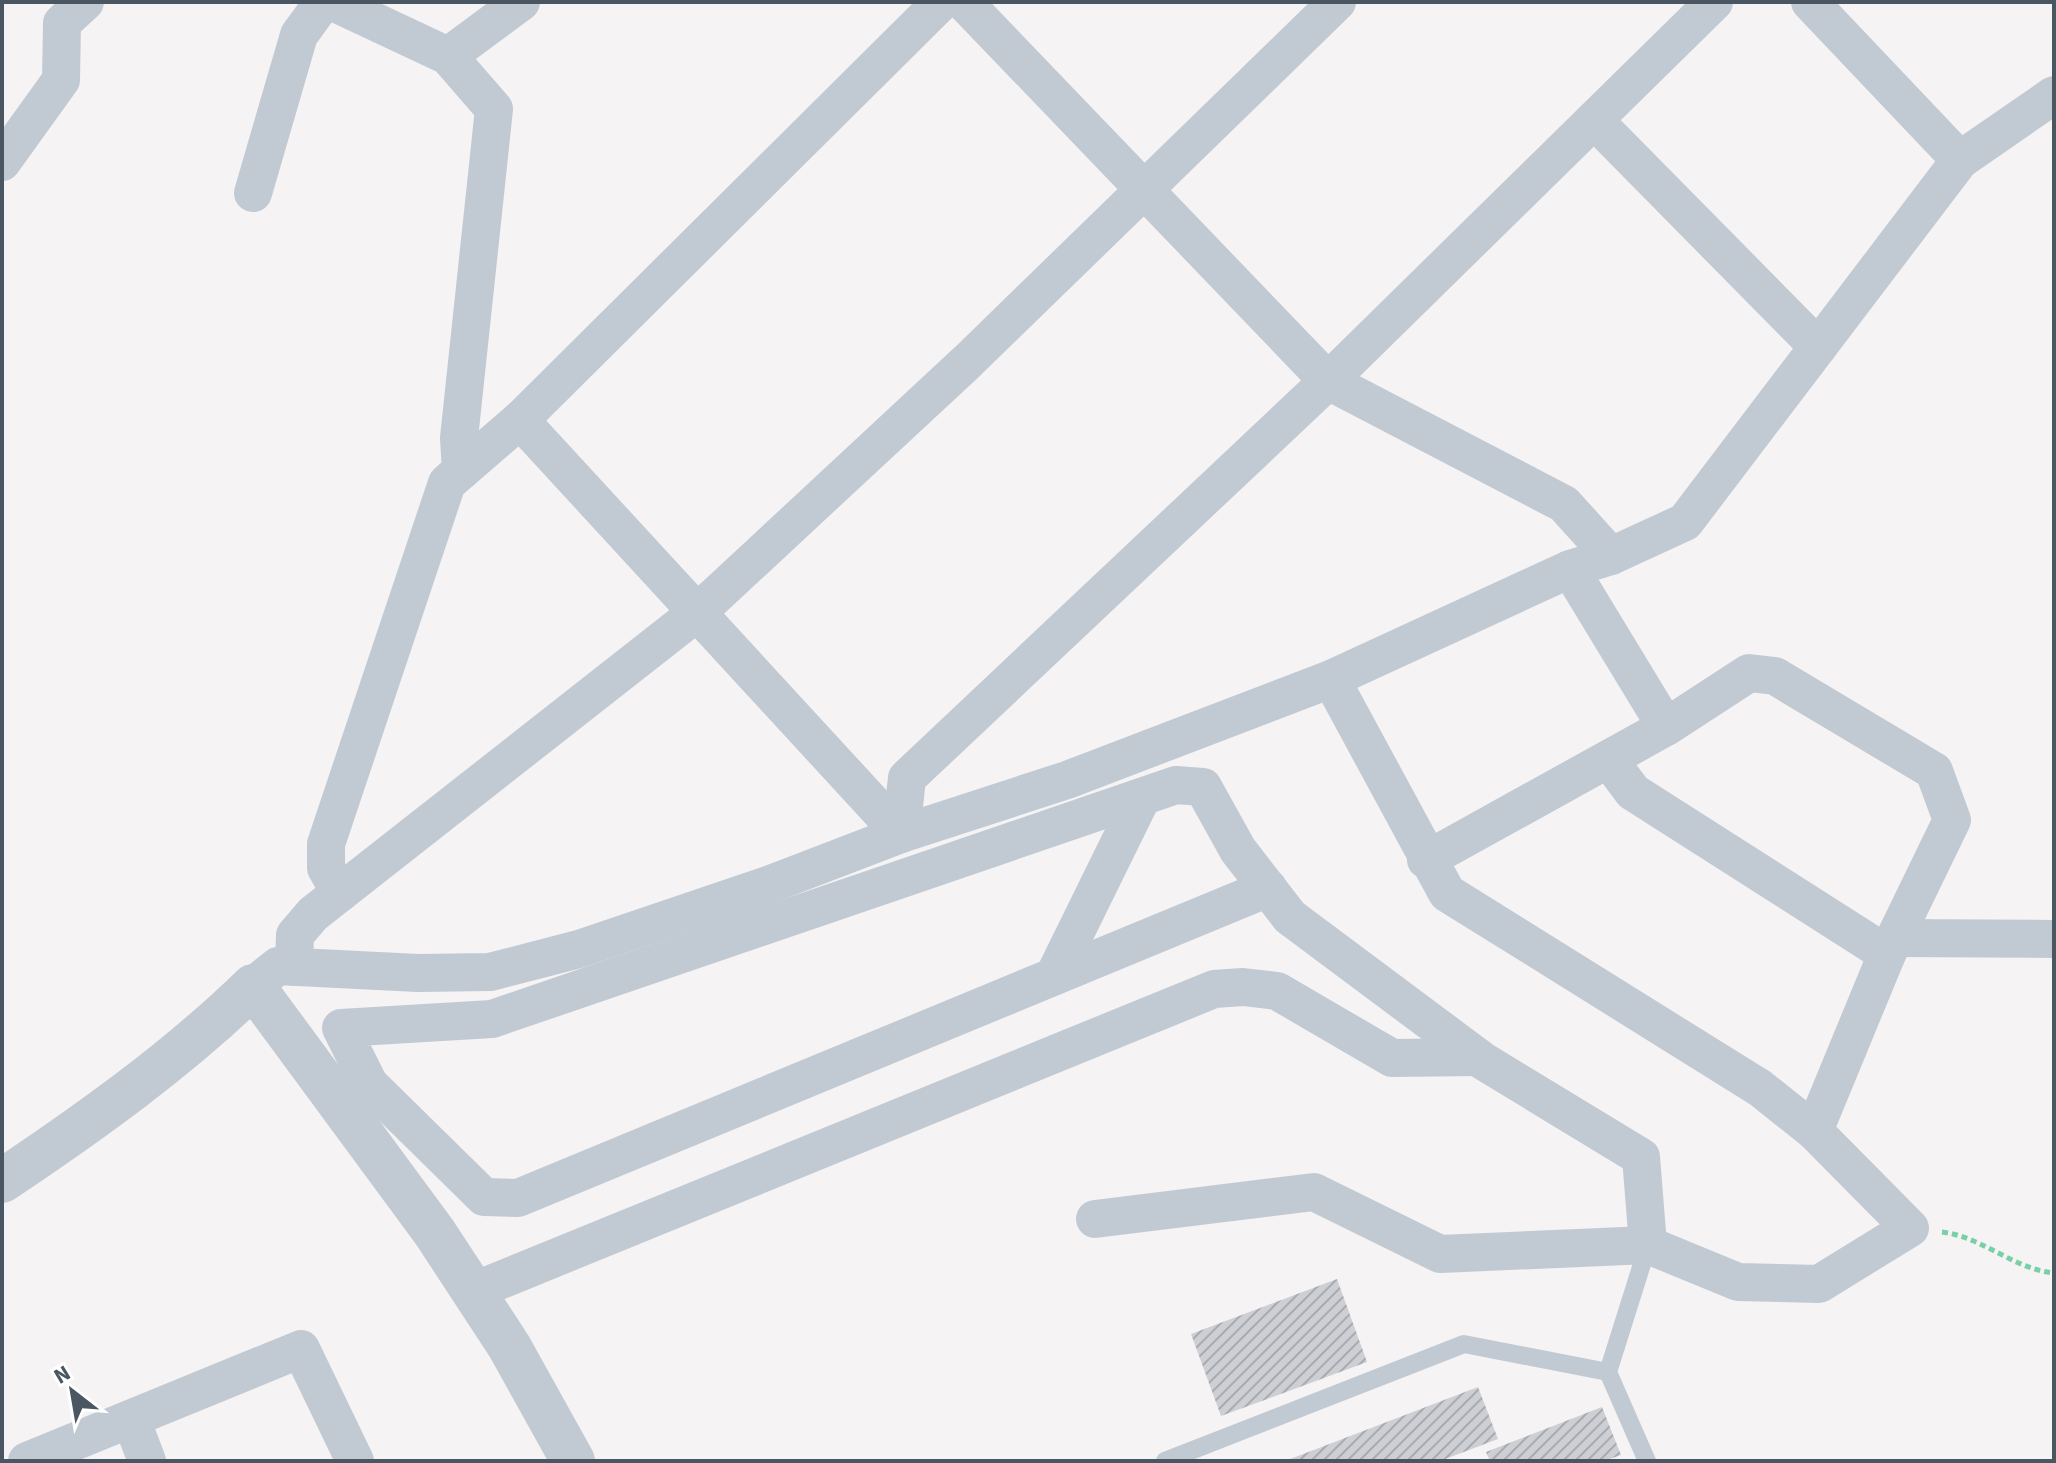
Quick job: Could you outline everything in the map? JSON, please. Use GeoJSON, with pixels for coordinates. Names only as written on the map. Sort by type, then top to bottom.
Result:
{"type":"FeatureCollection","features":[{"type":"Feature","properties":{"kind":"street"},"geometry":{"type":"LineString","coordinates":[[2,162],[61,80],[62,23],[85,2]]}},
{"type":"Feature","properties":{"kind":"street"},"geometry":{"type":"LineString","coordinates":[[253,193],[299,35],[323,2]]}},
{"type":"Feature","properties":{"kind":"street"},"geometry":{"type":"LineString","coordinates":[[333,2],[448,56],[494,109],[459,438],[461,471]]}},
{"type":"Feature","properties":{"kind":"street"},"geometry":{"type":"LineString","coordinates":[[448,56],[521,2]]}},
{"type":"Feature","properties":{"kind":"street"},"geometry":{"type":"LineString","coordinates":[[340,893],[326,868],[326,844],[447,483],[520,420],[941,2]]}},
{"type":"Feature","properties":{"kind":"street"},"geometry":{"type":"LineString","coordinates":[[964,2],[1328,381],[1564,504],[1611,556]]}},
{"type":"Feature","properties":{"kind":"street"},"geometry":{"type":"LineString","coordinates":[[294,967],[295,935],[340,893],[699,611],[968,361],[1337,2]]}},
{"type":"Feature","properties":{"kind":"street"},"geometry":{"type":"LineString","coordinates":[[901,834],[907,778],[1328,381],[1714,2]]}},
{"type":"Feature","properties":{"kind":"street"},"geometry":{"type":"LineString","coordinates":[[1810,2],[1960,160]]}},
{"type":"Feature","properties":{"kind":"street"},"geometry":{"type":"LineString","coordinates":[[2,1181],[99,1116],[225,1014],[278,966],[418,973],[490,972],[579,949],[901,834],[1067,780],[1331,679],[1570,569],[1611,556],[1685,522],[1960,160],[2054,95]]}},
{"type":"Feature","properties":{"kind":"street"},"geometry":{"type":"LineString","coordinates":[[1594,120],[1818,347]]}},
{"type":"Feature","properties":{"kind":"street"},"geometry":{"type":"LineString","coordinates":[[520,420],[901,834]]}},
{"type":"Feature","properties":{"kind":"street"},"geometry":{"type":"LineString","coordinates":[[1570,569],[1666,727]]}},
{"type":"Feature","properties":{"kind":"street"},"geometry":{"type":"LineString","coordinates":[[1426,860],[1609,760],[1749,673],[1775,676],[1934,771],[1952,820],[1891,946],[1814,1131]]}},
{"type":"Feature","properties":{"kind":"street"},"geometry":{"type":"LineString","coordinates":[[1095,1219],[1314,1192],[1440,1254],[1648,1245],[1738,1282],[1819,1284],[1910,1228],[1814,1131],[1760,1088],[1447,893],[1426,860],[1331,679]]}},
{"type":"Feature","properties":{"kind":"street"},"geometry":{"type":"LineString","coordinates":[[1609,760],[1633,792],[1891,946],[2054,939]]}},
{"type":"Feature","properties":{"kind":"street"},"geometry":{"type":"LineString","coordinates":[[573,1461],[509,1346],[355,1093],[341,1028],[492,1019],[1176,785],[1203,787],[1238,850],[1290,917],[1477,1057],[1641,1157],[1648,1245]]}},
{"type":"Feature","properties":{"kind":"street"},"geometry":{"type":"LineString","coordinates":[[1054,976],[1142,797]]}},
{"type":"Feature","properties":{"kind":"street"},"geometry":{"type":"LineString","coordinates":[[842,857],[854,895]]}},
{"type":"Feature","properties":{"kind":"street"},"geometry":{"type":"LineString","coordinates":[[253,986],[355,1093],[484,1197],[518,1198],[1268,888]]}},
{"type":"Feature","properties":{"kind":"street"},"geometry":{"type":"LineString","coordinates":[[474,1291],[1214,989],[1243,987],[1277,991],[1392,1058],[1477,1057]]}},
{"type":"Feature","properties":{"kind":"street"},"geometry":{"type":"LineString","coordinates":[[27,1461],[301,1349],[355,1461]]}},
{"type":"Feature","properties":{"kind":"street"},"geometry":{"type":"LineString","coordinates":[[131,1419],[147,1461]]}},
{"type":"Feature","properties":{"kind":"lane"},"geometry":{"type":"LineString","coordinates":[[1647,1461],[1608,1372],[1648,1245]]}},
{"type":"Feature","properties":{"kind":"lane"},"geometry":{"type":"LineString","coordinates":[[1165,1461],[1464,1344],[1608,1372]]}},
{"type":"Feature","properties":{"kind":"path"},"geometry":{"type":"LineString","coordinates":[[1910,1228],[1966,1235],[2030,1271],[2054,1273]]}},
{"type":"Feature","properties":{"kind":"building"},"geometry":{"type":"Polygon","coordinates":[[[1337,1279],[1367,1362],[1221,1416],[1191,1334],[1337,1279]]]}},
{"type":"Feature","properties":{"kind":"building"},"geometry":{"type":"Polygon","coordinates":[[[1478,1387],[1498,1439],[1440,1461],[1285,1461],[1478,1387]]]}},
{"type":"Feature","properties":{"kind":"building"},"geometry":{"type":"Polygon","coordinates":[[[1602,1407],[1621,1455],[1604,1461],[1490,1461],[1486,1452],[1602,1407]]]}}]}
